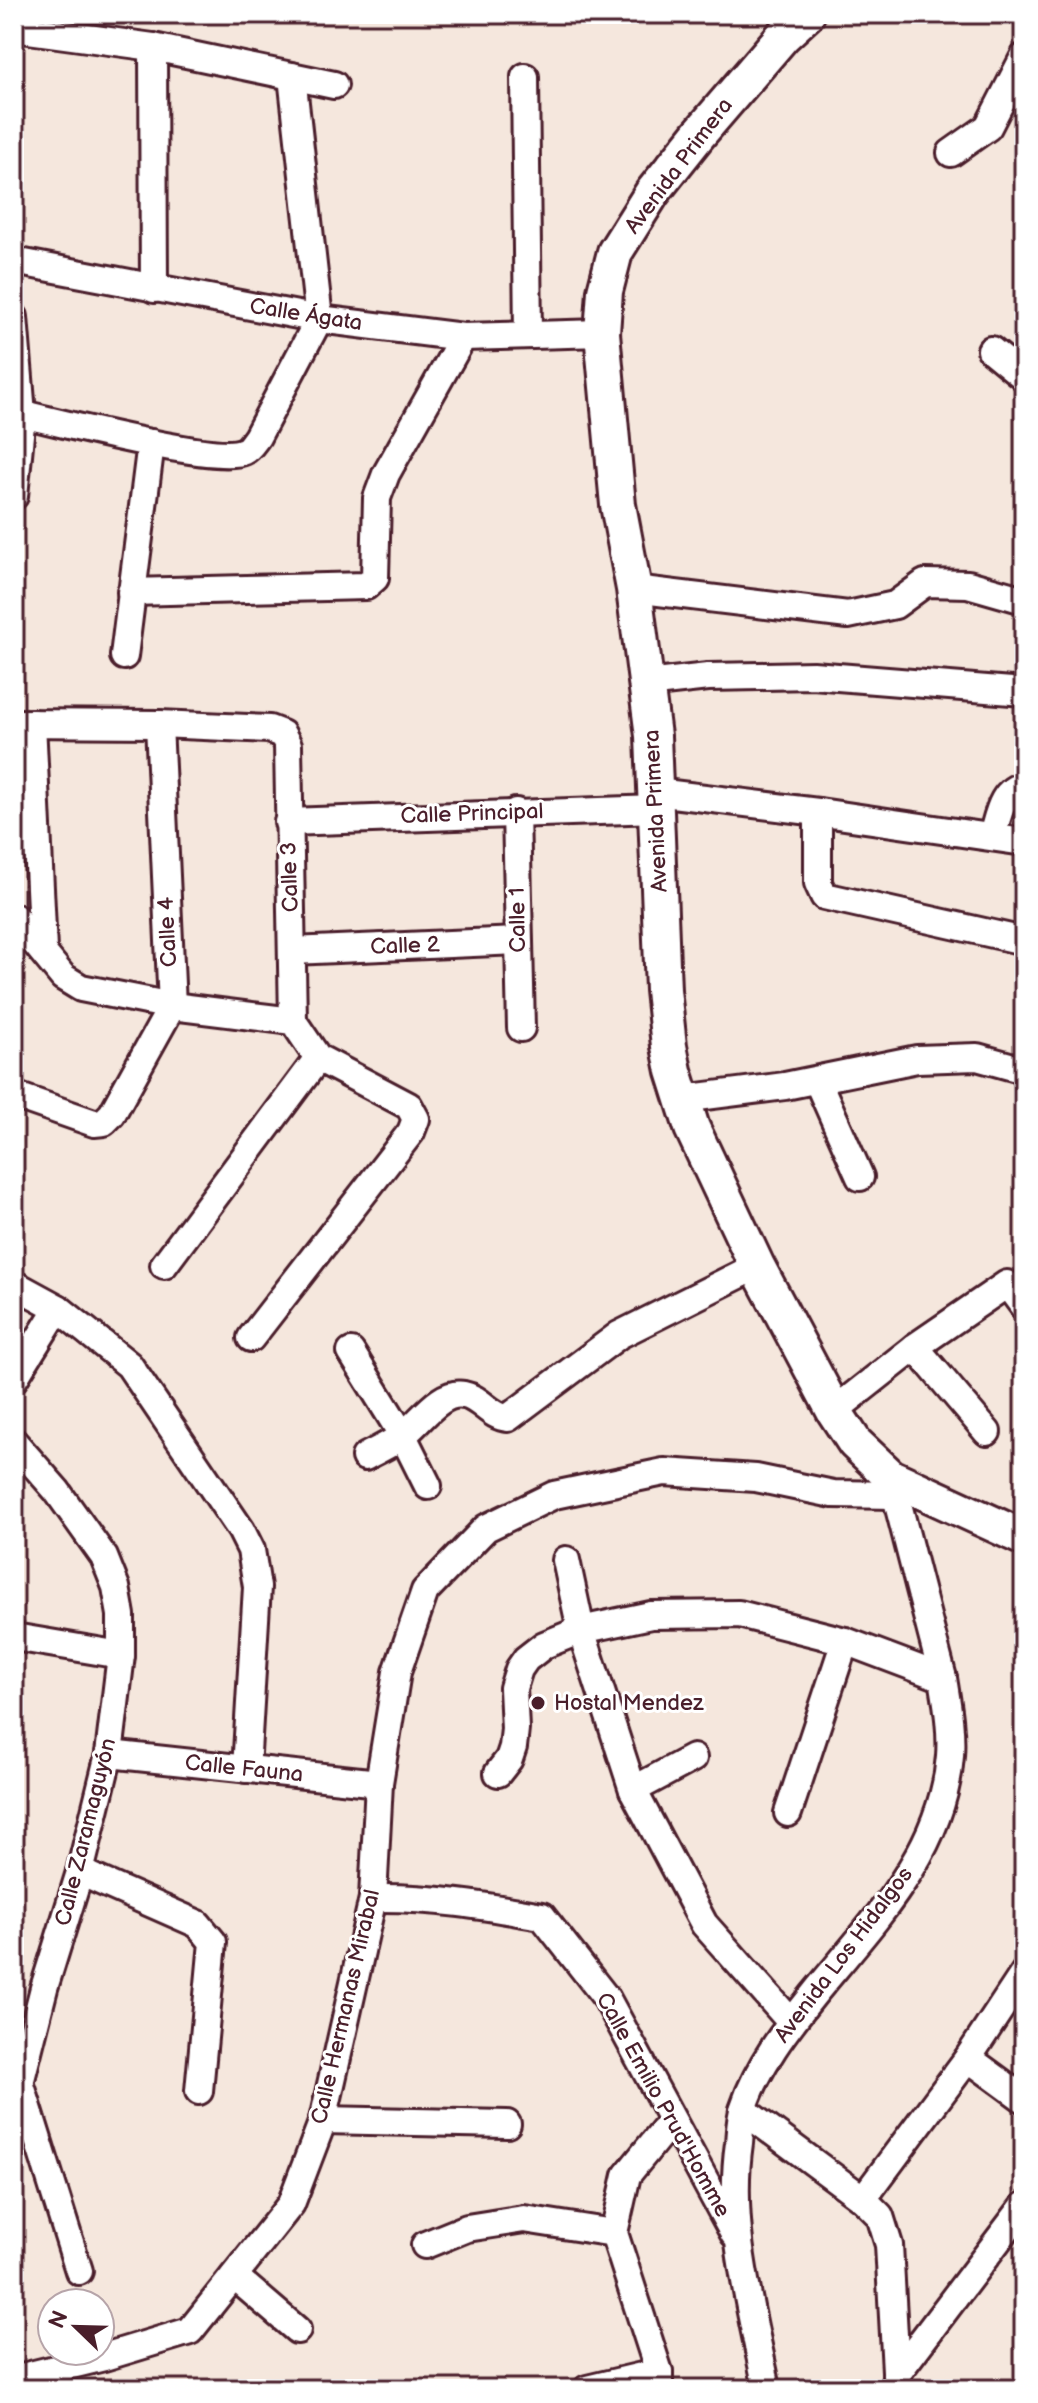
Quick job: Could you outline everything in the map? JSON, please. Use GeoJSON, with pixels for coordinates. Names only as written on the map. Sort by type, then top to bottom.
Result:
{"type":"FeatureCollection","features":[{"type":"Feature","properties":{"kind":"main road","name":"Avenida Primera"},"geometry":{"type":"LineString","coordinates":[[807,14],[783,36],[699,134],[633,221],[615,252],[609,270],[602,333],[618,505],[634,589],[653,736],[663,990],[669,1046],[692,1128],[757,1266],[834,1411],[855,1443],[893,1486],[1024,1538]]}},
{"type":"Feature","properties":{"kind":"street"},"geometry":{"type":"LineString","coordinates":[[14,28],[153,47],[334,85]]}},
{"type":"Feature","properties":{"kind":"street"},"geometry":{"type":"LineString","coordinates":[[153,47],[154,289]]}},
{"type":"Feature","properties":{"kind":"street"},"geometry":{"type":"LineString","coordinates":[[951,153],[988,127],[1024,57]]}},
{"type":"Feature","properties":{"kind":"street"},"geometry":{"type":"LineString","coordinates":[[22,414],[151,443],[225,454],[245,451],[257,437],[319,319],[292,76]]}},
{"type":"Feature","properties":{"kind":"street"},"geometry":{"type":"LineString","coordinates":[[525,77],[528,335]]}},
{"type":"Feature","properties":{"kind":"street","name":"Calle Ágata"},"geometry":{"type":"LineString","coordinates":[[14,261],[319,319],[463,337],[602,333]]}},
{"type":"Feature","properties":{"kind":"street"},"geometry":{"type":"LineString","coordinates":[[14,317],[22,414],[14,496]]}},
{"type":"Feature","properties":{"kind":"street"},"geometry":{"type":"LineString","coordinates":[[131,592],[366,586],[375,578],[377,498],[386,474],[463,337]]}},
{"type":"Feature","properties":{"kind":"street"},"geometry":{"type":"LineString","coordinates":[[991,350],[1024,377]]}},
{"type":"Feature","properties":{"kind":"street"},"geometry":{"type":"LineString","coordinates":[[124,656],[151,443]]}},
{"type":"Feature","properties":{"kind":"street"},"geometry":{"type":"LineString","coordinates":[[634,589],[848,615],[895,605],[925,583],[968,584],[1024,600]]}},
{"type":"Feature","properties":{"kind":"street"},"geometry":{"type":"LineString","coordinates":[[646,684],[708,677],[813,675],[1024,692]]}},
{"type":"Feature","properties":{"kind":"street"},"geometry":{"type":"LineString","coordinates":[[43,950],[25,846],[23,723],[159,724]]}},
{"type":"Feature","properties":{"kind":"street","name":"Calle 3"},"geometry":{"type":"LineString","coordinates":[[159,724],[269,729],[282,734],[288,745],[293,1021]]}},
{"type":"Feature","properties":{"kind":"street","name":"Calle 4"},"geometry":{"type":"LineString","coordinates":[[159,724],[172,1006]]}},
{"type":"Feature","properties":{"kind":"street"},"geometry":{"type":"LineString","coordinates":[[992,836],[1005,797],[1014,788],[1024,786]]}},
{"type":"Feature","properties":{"kind":"street","name":"Calle Principal"},"geometry":{"type":"LineString","coordinates":[[288,822],[516,812],[656,800],[818,812],[1024,842]]}},
{"type":"Feature","properties":{"kind":"street","name":"Calle 1"},"geometry":{"type":"LineString","coordinates":[[516,812],[521,1028]]}},
{"type":"Feature","properties":{"kind":"street"},"geometry":{"type":"LineString","coordinates":[[818,812],[818,883],[824,896],[1024,941]]}},
{"type":"Feature","properties":{"kind":"street"},"geometry":{"type":"LineString","coordinates":[[14,917],[63,977],[81,988],[172,1006],[293,1021],[318,1058],[409,1106],[416,1119],[411,1132],[251,1338]]}},
{"type":"Feature","properties":{"kind":"street","name":"Calle 2"},"geometry":{"type":"LineString","coordinates":[[292,951],[518,941]]}},
{"type":"Feature","properties":{"kind":"street"},"geometry":{"type":"LineString","coordinates":[[14,1095],[94,1123],[104,1122],[112,1114],[172,1006]]}},
{"type":"Feature","properties":{"kind":"street"},"geometry":{"type":"LineString","coordinates":[[682,1099],[785,1086],[917,1059],[977,1057],[1024,1070]]}},
{"type":"Feature","properties":{"kind":"street"},"geometry":{"type":"LineString","coordinates":[[164,1265],[318,1058]]}},
{"type":"Feature","properties":{"kind":"street"},"geometry":{"type":"LineString","coordinates":[[817,1080],[860,1177]]}},
{"type":"Feature","properties":{"kind":"street"},"geometry":{"type":"LineString","coordinates":[[365,1457],[403,1436],[439,1402],[452,1395],[465,1395],[498,1417],[508,1418],[619,1335],[757,1266]]}},
{"type":"Feature","properties":{"kind":"street"},"geometry":{"type":"LineString","coordinates":[[834,1411],[915,1347],[1015,1279],[1024,1307]]}},
{"type":"Feature","properties":{"kind":"street"},"geometry":{"type":"LineString","coordinates":[[14,1284],[58,1308],[129,1365],[241,1530],[251,1550],[257,1587],[246,1769]]}},
{"type":"Feature","properties":{"kind":"street"},"geometry":{"type":"LineString","coordinates":[[14,1379],[58,1308]]}},
{"type":"Feature","properties":{"kind":"street"},"geometry":{"type":"LineString","coordinates":[[915,1347],[987,1432]]}},
{"type":"Feature","properties":{"kind":"street"},"geometry":{"type":"LineString","coordinates":[[351,1352],[403,1436],[428,1486]]}},
{"type":"Feature","properties":{"kind":"street","name":"Calle Zaramaguyón"},"geometry":{"type":"LineString","coordinates":[[14,1442],[57,1491],[104,1557],[116,1587],[121,1615],[121,1655],[109,1754],[80,1872],[44,1988],[17,2094]]}},
{"type":"Feature","properties":{"kind":"street","name":"Calle Hermanas Mirabal"},"geometry":{"type":"LineString","coordinates":[[14,2379],[104,2357],[190,2331],[291,2204],[323,2120],[373,1898],[379,1783],[397,1672],[425,1591],[486,1528],[554,1495],[664,1472],[756,1478],[833,1494],[893,1486]]}},
{"type":"Feature","properties":{"kind":"street","name":"Avenida Los Hidalgos"},"geometry":{"type":"LineString","coordinates":[[767,2389],[738,2241],[735,2170],[743,2110],[758,2072],[791,2022],[898,1890],[924,1846],[942,1802],[950,1756],[949,1711],[943,1678],[893,1486]]}},
{"type":"Feature","properties":{"kind":"street"},"geometry":{"type":"LineString","coordinates":[[566,1560],[581,1630],[633,1790],[704,1924],[791,2022]]}},
{"type":"Feature","properties":{"kind":"street"},"geometry":{"type":"LineString","coordinates":[[498,1773],[509,1759],[513,1747],[513,1688],[526,1659],[544,1645],[581,1630],[651,1615],[739,1614],[845,1641],[943,1678]]}},
{"type":"Feature","properties":{"kind":"street"},"geometry":{"type":"LineString","coordinates":[[14,1637],[121,1655]]}},
{"type":"Feature","properties":{"kind":"street"},"geometry":{"type":"LineString","coordinates":[[788,1813],[845,1641]]}},
{"type":"Feature","properties":{"kind":"street","name":"Calle Fauna"},"geometry":{"type":"LineString","coordinates":[[109,1754],[379,1783]]}},
{"type":"Feature","properties":{"kind":"street"},"geometry":{"type":"LineString","coordinates":[[633,1790],[693,1758]]}},
{"type":"Feature","properties":{"kind":"street"},"geometry":{"type":"LineString","coordinates":[[80,1872],[198,1924],[213,1942],[199,2091]]}},
{"type":"Feature","properties":{"kind":"street","name":"Calle Emilio Prud'Homme"},"geometry":{"type":"LineString","coordinates":[[373,1898],[427,1899],[542,1916],[607,1999],[738,2241]]}},
{"type":"Feature","properties":{"kind":"street"},"geometry":{"type":"LineString","coordinates":[[863,2199],[968,2058],[1024,1973]]}},
{"type":"Feature","properties":{"kind":"street"},"geometry":{"type":"LineString","coordinates":[[968,2058],[1024,2099]]}},
{"type":"Feature","properties":{"kind":"street"},"geometry":{"type":"LineString","coordinates":[[17,2094],[79,2271]]}},
{"type":"Feature","properties":{"kind":"street"},"geometry":{"type":"LineString","coordinates":[[743,2110],[863,2199],[880,2216],[889,2245],[896,2382]]}},
{"type":"Feature","properties":{"kind":"street"},"geometry":{"type":"LineString","coordinates":[[323,2120],[507,2124]]}},
{"type":"Feature","properties":{"kind":"street"},"geometry":{"type":"LineString","coordinates":[[587,2389],[659,2380],[614,2233],[627,2175],[671,2121]]}},
{"type":"Feature","properties":{"kind":"street"},"geometry":{"type":"LineString","coordinates":[[896,2382],[1024,2206]]}},
{"type":"Feature","properties":{"kind":"street"},"geometry":{"type":"LineString","coordinates":[[425,2245],[467,2228],[524,2219],[614,2233]]}},
{"type":"Feature","properties":{"kind":"street"},"geometry":{"type":"LineString","coordinates":[[234,2276],[297,2330]]}},
{"type":"Feature","properties":{"kind":"place","name":"Hostal Mendez"},"geometry":{"type":"Point","coordinates":[538,1703]}}]}
